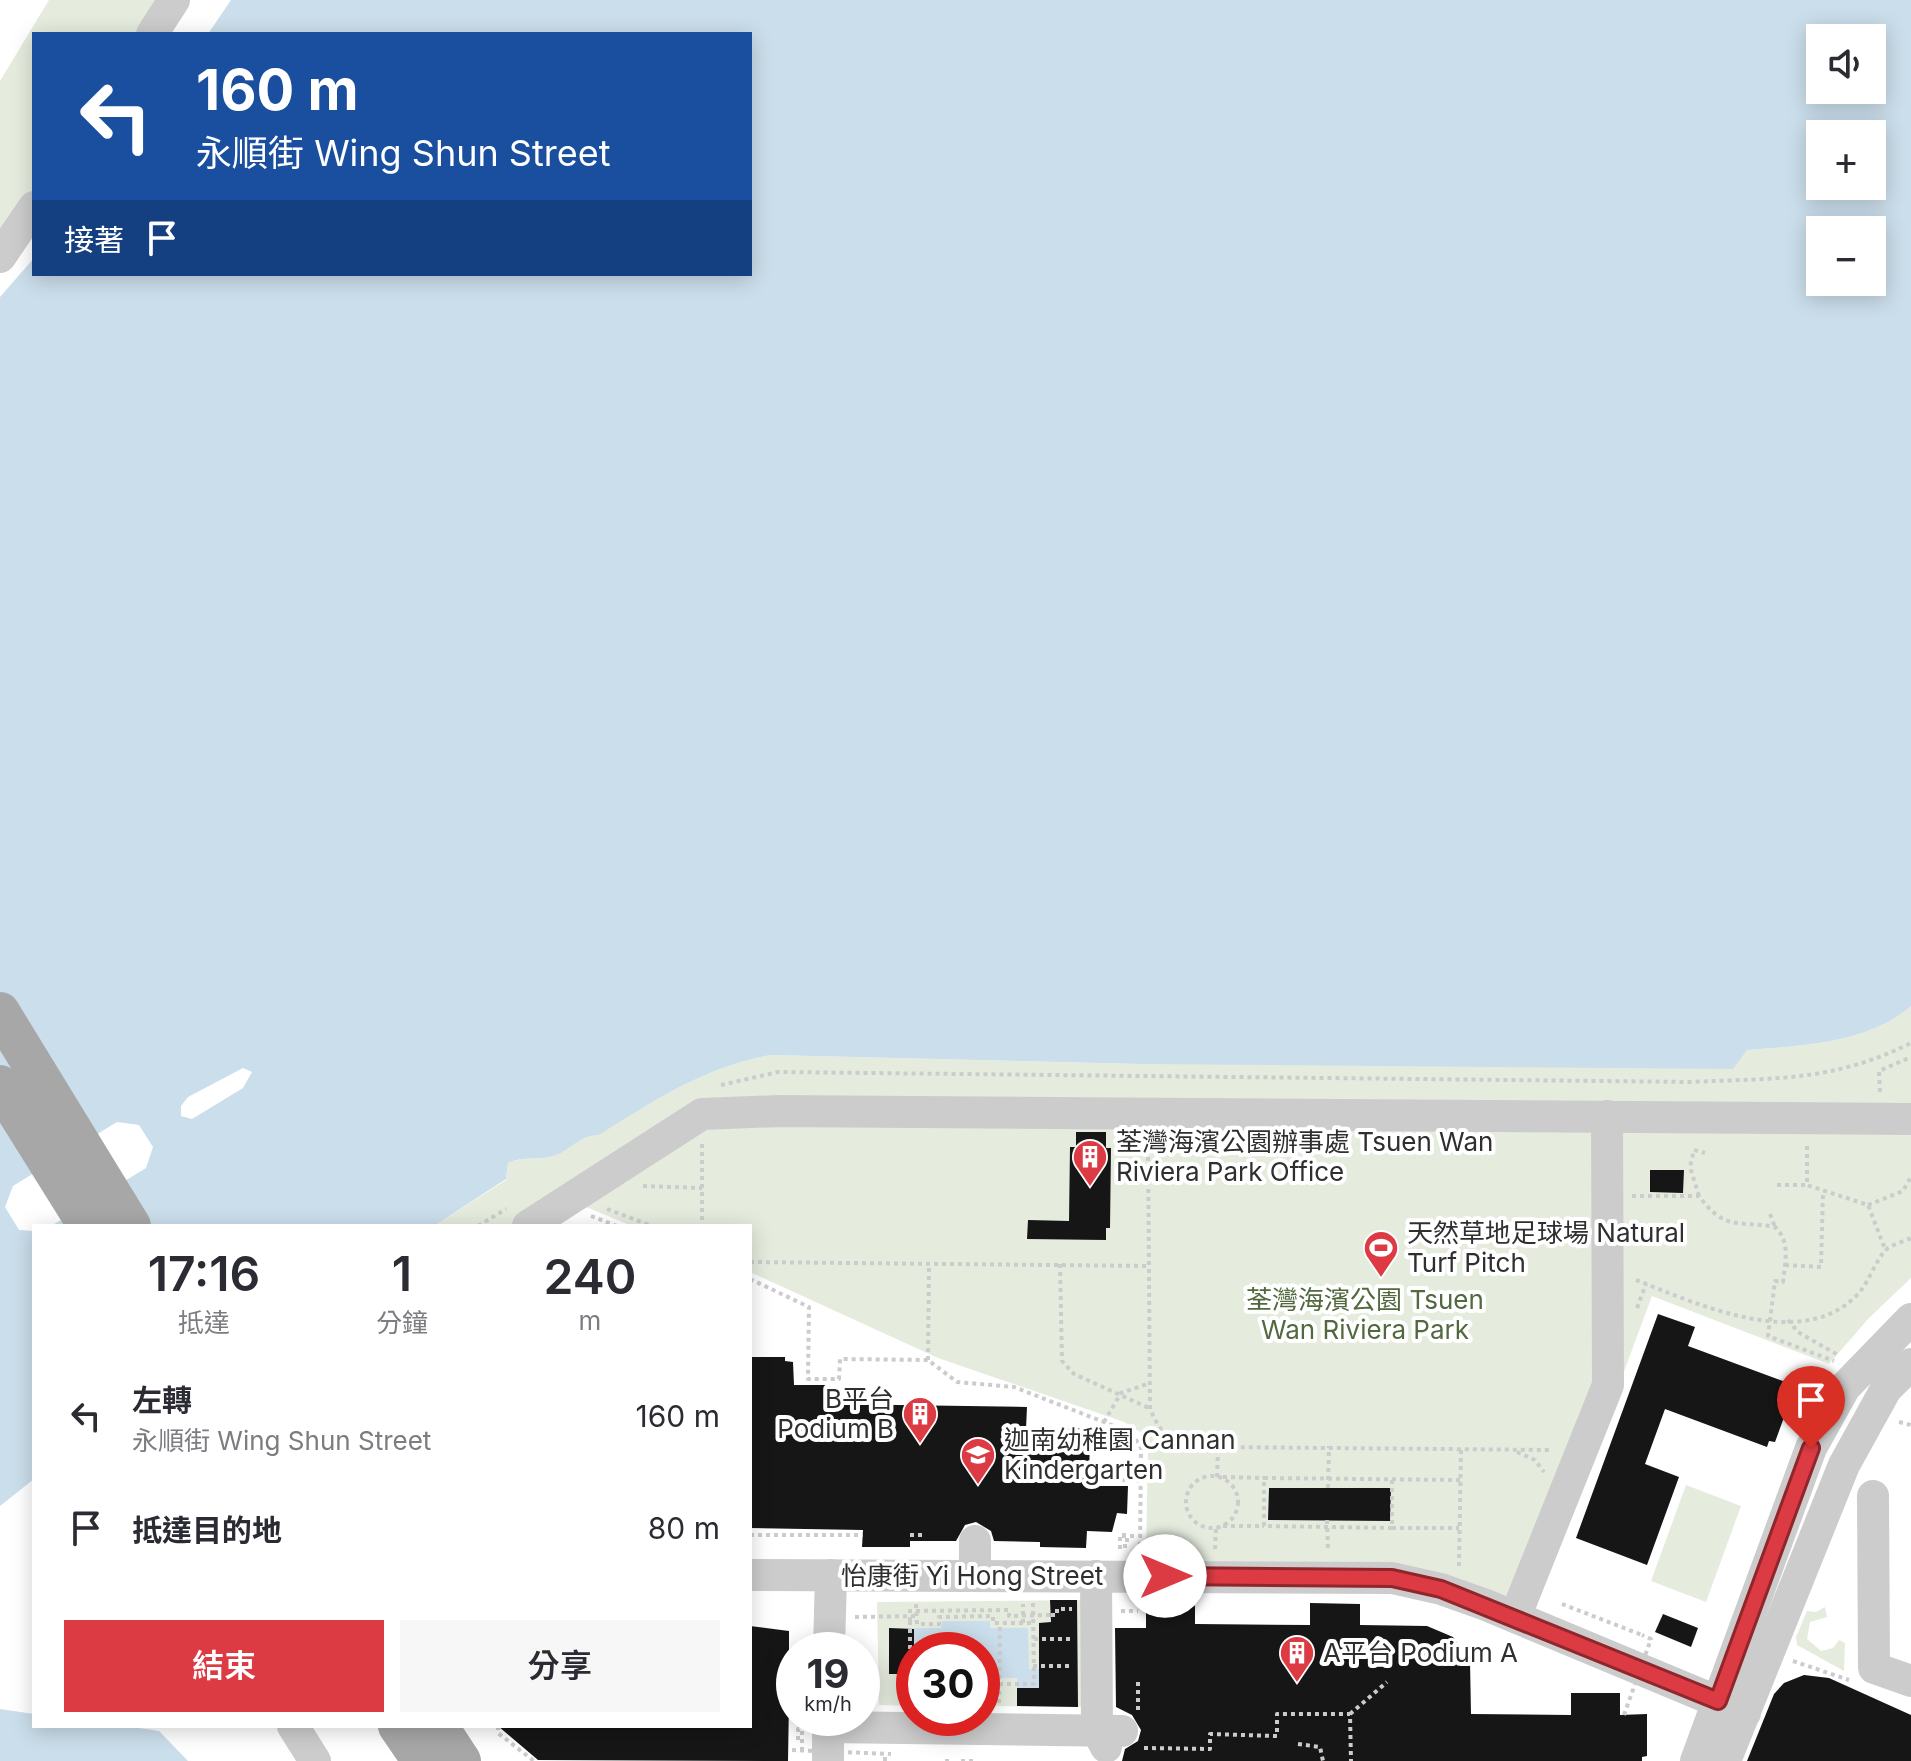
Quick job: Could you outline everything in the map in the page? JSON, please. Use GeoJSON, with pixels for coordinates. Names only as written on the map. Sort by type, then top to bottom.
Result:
{"type":"FeatureCollection","features":[{"type":"Feature","properties":{"kind":"main road"},"geometry":{"type":"LineString","coordinates":[[0,1012],[130,1224]]}},
{"type":"Feature","properties":{"kind":"main road"},"geometry":{"type":"LineString","coordinates":[[0,1085],[87,1224]]}},
{"type":"Feature","properties":{"kind":"main road"},"geometry":{"type":"LineString","coordinates":[[399,1728],[422,1761]]}},
{"type":"Feature","properties":{"kind":"main road"},"geometry":{"type":"LineString","coordinates":[[439,1728],[461,1761]]}},
{"type":"Feature","properties":{"kind":"street"},"geometry":{"type":"LineString","coordinates":[[153,32],[174,0]]}},
{"type":"Feature","properties":{"kind":"street"},"geometry":{"type":"LineString","coordinates":[[0,257],[21,211]]}},
{"type":"Feature","properties":{"kind":"street"},"geometry":{"type":"LineString","coordinates":[[531,1224],[702,1114],[779,1111],[1147,1116],[1896,1118]]}},
{"type":"Feature","properties":{"kind":"street"},"geometry":{"type":"LineString","coordinates":[[1515,1617],[1582,1450],[1598,1385],[1608,1269],[1607,1116]]}},
{"type":"Feature","properties":{"kind":"street"},"geometry":{"type":"LineString","coordinates":[[1725,1761],[1732,1707],[1811,1448],[1845,1387],[1911,1319]]}},
{"type":"Feature","properties":{"kind":"street"},"geometry":{"type":"LineString","coordinates":[[1696,1761],[1732,1707],[1844,1465],[1886,1389],[1911,1364]]}},
{"type":"Feature","properties":{"kind":"street"},"geometry":{"type":"LineString","coordinates":[[1873,1496],[1874,1668],[1911,1681]]}},
{"type":"Feature","properties":{"kind":"street"},"geometry":{"type":"LineString","coordinates":[[975,1541],[975,1575]]}},
{"type":"Feature","properties":{"kind":"street"},"geometry":{"type":"LineString","coordinates":[[880,1726],[1121,1737],[1108,1566]]}},
{"type":"Feature","properties":{"kind":"street","name":"怡康街 Yi Hong Street"},"geometry":{"type":"LineString","coordinates":[[752,1575],[975,1575],[1108,1566],[1392,1578],[1441,1589],[1515,1617],[1732,1707]]}},
{"type":"Feature","properties":{"kind":"street"},"geometry":{"type":"LineString","coordinates":[[829,1632],[831,1575]]}},
{"type":"Feature","properties":{"kind":"street"},"geometry":{"type":"LineString","coordinates":[[294,1728],[315,1761]]}},
{"type":"Feature","properties":{"kind":"street"},"geometry":{"type":"LineString","coordinates":[[815,1756],[828,1736]]}},
{"type":"Feature","properties":{"kind":"path"},"geometry":{"type":"LineString","coordinates":[[719,1086],[747,1076],[778,1072],[1690,1082],[1837,1072],[1871,1062],[1911,1043]]}},
{"type":"Feature","properties":{"kind":"path"},"geometry":{"type":"LineString","coordinates":[[1896,1118],[1879,1071],[1911,1057]]}},
{"type":"Feature","properties":{"kind":"path"},"geometry":{"type":"LineString","coordinates":[[1146,1076],[1150,1409],[1166,1437],[1179,1445],[1218,1447],[1582,1450]]}},
{"type":"Feature","properties":{"kind":"path"},"geometry":{"type":"LineString","coordinates":[[702,1114],[702,1224]]}},
{"type":"Feature","properties":{"kind":"path"},"geometry":{"type":"LineString","coordinates":[[1807,1116],[1807,1185]]}},
{"type":"Feature","properties":{"kind":"path"},"geometry":{"type":"LineString","coordinates":[[1705,1153],[1694,1150],[1690,1167],[1699,1196],[1707,1207],[1730,1224],[1775,1227]]}},
{"type":"Feature","properties":{"kind":"path"},"geometry":{"type":"LineString","coordinates":[[1777,1185],[1807,1185],[1868,1205],[1903,1191],[1911,1177]]}},
{"type":"Feature","properties":{"kind":"path"},"geometry":{"type":"LineString","coordinates":[[640,1186],[702,1188]]}},
{"type":"Feature","properties":{"kind":"path"},"geometry":{"type":"LineString","coordinates":[[1785,1265],[1821,1267],[1823,1191]]}},
{"type":"Feature","properties":{"kind":"path"},"geometry":{"type":"LineString","coordinates":[[575,1196],[647,1224]]}},
{"type":"Feature","properties":{"kind":"path"},"geometry":{"type":"LineString","coordinates":[[1641,1196],[1699,1196]]}},
{"type":"Feature","properties":{"kind":"path"},"geometry":{"type":"LineString","coordinates":[[1868,1205],[1885,1249]]}},
{"type":"Feature","properties":{"kind":"path"},"geometry":{"type":"LineString","coordinates":[[1770,1214],[1786,1244],[1783,1282],[1775,1281],[1768,1336],[1832,1360]]}},
{"type":"Feature","properties":{"kind":"path"},"geometry":{"type":"LineString","coordinates":[[1608,1269],[1731,1315],[1805,1320],[1836,1311],[1858,1294],[1885,1249],[1911,1238]]}},
{"type":"Feature","properties":{"kind":"path"},"geometry":{"type":"LineString","coordinates":[[752,1262],[1150,1266]]}},
{"type":"Feature","properties":{"kind":"path"},"geometry":{"type":"LineString","coordinates":[[928,1360],[929,1264]]}},
{"type":"Feature","properties":{"kind":"path"},"geometry":{"type":"LineString","coordinates":[[1060,1264],[1062,1361],[1074,1374],[1121,1393],[1150,1409]]}},
{"type":"Feature","properties":{"kind":"path"},"geometry":{"type":"LineString","coordinates":[[752,1280],[809,1307],[808,1379],[839,1379],[840,1359],[928,1360],[957,1382],[1014,1387],[1132,1433],[1141,1448],[1140,1555]]}},
{"type":"Feature","properties":{"kind":"path"},"geometry":{"type":"LineString","coordinates":[[1788,1320],[1798,1332],[1837,1354]]}},
{"type":"Feature","properties":{"kind":"path"},"geometry":{"type":"LineString","coordinates":[[1104,1422],[1121,1393],[1150,1383]]}},
{"type":"Feature","properties":{"kind":"path"},"geometry":{"type":"LineString","coordinates":[[1899,1422],[1911,1425]]}},
{"type":"Feature","properties":{"kind":"path"},"geometry":{"type":"LineString","coordinates":[[1328,1488],[1329,1446]]}},
{"type":"Feature","properties":{"kind":"path"},"geometry":{"type":"LineString","coordinates":[[1218,1447],[1219,1477]]}},
{"type":"Feature","properties":{"kind":"path"},"geometry":{"type":"LineString","coordinates":[[1459,1578],[1461,1449]]}},
{"type":"Feature","properties":{"kind":"path"},"geometry":{"type":"LineString","coordinates":[[1219,1477],[1234,1487],[1238,1504],[1231,1520],[1223,1526]]}},
{"type":"Feature","properties":{"kind":"path"},"geometry":{"type":"LineString","coordinates":[[1459,1528],[1327,1524],[1216,1527],[1199,1524],[1186,1503],[1196,1481],[1219,1477],[1460,1480]]}},
{"type":"Feature","properties":{"kind":"path"},"geometry":{"type":"LineString","coordinates":[[1089,1478],[1139,1481],[1138,1536],[1122,1536],[1122,1546],[1127,1546],[1127,1537],[1120,1535],[1108,1566]]}},
{"type":"Feature","properties":{"kind":"path"},"geometry":{"type":"LineString","coordinates":[[1264,1478],[1264,1526]]}},
{"type":"Feature","properties":{"kind":"path"},"geometry":{"type":"LineString","coordinates":[[1392,1480],[1392,1528]]}},
{"type":"Feature","properties":{"kind":"path"},"geometry":{"type":"LineString","coordinates":[[1327,1524],[1328,1553]]}},
{"type":"Feature","properties":{"kind":"path"},"geometry":{"type":"LineString","coordinates":[[1215,1556],[1216,1527]]}},
{"type":"Feature","properties":{"kind":"path"},"geometry":{"type":"LineString","coordinates":[[752,1535],[863,1535]]}},
{"type":"Feature","properties":{"kind":"path"},"geometry":{"type":"LineString","coordinates":[[829,1535],[829,1543]]}},
{"type":"Feature","properties":{"kind":"path"},"geometry":{"type":"LineString","coordinates":[[910,1535],[925,1535]]}},
{"type":"Feature","properties":{"kind":"path"},"geometry":{"type":"LineString","coordinates":[[1000,1681],[1034,1684],[1033,1592]]}},
{"type":"Feature","properties":{"kind":"path"},"geometry":{"type":"LineString","coordinates":[[1023,1601],[1023,1623]]}},
{"type":"Feature","properties":{"kind":"path"},"geometry":{"type":"LineString","coordinates":[[1562,1604],[1651,1639],[1624,1715]]}},
{"type":"Feature","properties":{"kind":"path"},"geometry":{"type":"LineString","coordinates":[[917,1608],[917,1624],[939,1624],[939,1617],[993,1616],[993,1623],[1000,1626],[1034,1623]]}},
{"type":"Feature","properties":{"kind":"path"},"geometry":{"type":"LineString","coordinates":[[910,1632],[910,1611],[1009,1610],[1009,1616],[1051,1615]]}},
{"type":"Feature","properties":{"kind":"path"},"geometry":{"type":"LineString","coordinates":[[1125,1611],[1138,1611]]}},
{"type":"Feature","properties":{"kind":"path"},"geometry":{"type":"LineString","coordinates":[[849,1617],[916,1616]]}},
{"type":"Feature","properties":{"kind":"path"},"geometry":{"type":"LineString","coordinates":[[1000,1626],[1000,1632]]}},
{"type":"Feature","properties":{"kind":"path"},"geometry":{"type":"LineString","coordinates":[[1034,1639],[1066,1639]]}},
{"type":"Feature","properties":{"kind":"path"},"geometry":{"type":"LineString","coordinates":[[1783,1658],[1818,1667],[1861,1685],[1874,1668]]}},
{"type":"Feature","properties":{"kind":"path"},"geometry":{"type":"LineString","coordinates":[[1034,1668],[1067,1666]]}},
{"type":"Feature","properties":{"kind":"path"},"geometry":{"type":"LineString","coordinates":[[1138,1680],[1121,1737],[1210,1749],[1210,1734],[1277,1736],[1277,1714],[1350,1714],[1387,1682]]}},
{"type":"Feature","properties":{"kind":"path"},"geometry":{"type":"LineString","coordinates":[[1350,1714],[1351,1761]]}},
{"type":"Feature","properties":{"kind":"path"},"geometry":{"type":"LineString","coordinates":[[498,1728],[498,1733],[534,1761]]}},
{"type":"Feature","properties":{"kind":"path"},"geometry":{"type":"LineString","coordinates":[[798,1740],[798,1729],[802,1730],[815,1756]]}},
{"type":"Feature","properties":{"kind":"path"},"geometry":{"type":"LineString","coordinates":[[1255,1735],[1255,1744]]}},
{"type":"Feature","properties":{"kind":"path"},"geometry":{"type":"LineString","coordinates":[[1298,1744],[1320,1747],[1323,1761]]}},
{"type":"Feature","properties":{"kind":"path"},"geometry":{"type":"LineString","coordinates":[[792,1750],[815,1756],[887,1758]]}},
{"type":"Feature","properties":{"kind":"path"},"geometry":{"type":"LineString","coordinates":[[961,1761],[977,1761]]}},
{"type":"Feature","properties":{"kind":"green space"},"geometry":{"type":"Polygon","coordinates":[[[49,0],[189,0],[168,32],[32,32],[32,224],[0,262],[0,81],[49,0]]]}},
{"type":"Feature","properties":{"kind":"green space","name":"荃灣海濱公園 Tsuen Wan Riviera Park"},"geometry":{"type":"Polygon","coordinates":[[[1911,1006],[1911,1278],[1869,1318],[1829,1364],[1652,1296],[1535,1611],[1445,1576],[1401,1564],[1146,1561],[1148,1443],[1142,1433],[1124,1422],[938,1358],[752,1273],[752,1224],[627,1224],[579,1204],[556,1224],[437,1224],[506,1180],[508,1163],[559,1154],[583,1138],[599,1134],[702,1076],[771,1055],[1140,1064],[1747,1050],[1834,1040],[1875,1028],[1911,1006]]]}},
{"type":"Feature","properties":{"kind":"green space"},"geometry":{"type":"Polygon","coordinates":[[[1686,1485],[1741,1506],[1706,1602],[1651,1581],[1686,1485]]]}},
{"type":"Feature","properties":{"kind":"green space"},"geometry":{"type":"Polygon","coordinates":[[[1089,1600],[1089,1707],[1000,1706],[1000,1632],[896,1632],[896,1705],[880,1705],[877,1602],[1089,1600]]]}},
{"type":"Feature","properties":{"kind":"green space"},"geometry":{"type":"Polygon","coordinates":[[[1825,1607],[1827,1617],[1810,1622],[1807,1639],[1821,1651],[1833,1648],[1839,1640],[1845,1643],[1844,1671],[1797,1645],[1796,1637],[1807,1611],[1816,1612],[1825,1607]]]}},
{"type":"Feature","properties":{"kind":"water"},"geometry":{"type":"Polygon","coordinates":[[[231,0],[1911,0],[1911,1006],[1875,1028],[1855,1035],[1812,1044],[1747,1050],[1733,1069],[1140,1064],[771,1055],[702,1076],[599,1135],[583,1139],[559,1154],[508,1163],[506,1179],[437,1224],[54,1224],[146,1168],[153,1147],[139,1125],[117,1122],[13,1186],[5,1207],[19,1230],[32,1231],[32,1481],[0,1506],[0,297],[32,260],[32,276],[752,276],[752,32],[209,32],[231,0]],[[243,1068],[188,1097],[181,1106],[181,1116],[192,1119],[243,1088],[252,1072],[243,1068]]]}},
{"type":"Feature","properties":{"kind":"water"},"geometry":{"type":"Polygon","coordinates":[[[942,1621],[990,1621],[990,1628],[1028,1628],[1029,1669],[1039,1669],[1039,1688],[1017,1688],[1017,1678],[1000,1678],[1000,1632],[914,1632],[914,1628],[941,1628],[942,1621]]]}},
{"type":"Feature","properties":{"kind":"water"},"geometry":{"type":"Polygon","coordinates":[[[0,1709],[32,1714],[32,1728],[139,1728],[159,1731],[188,1761],[0,1761],[0,1709]]]}},
{"type":"Feature","properties":{"kind":"building","name":"荃灣海濱公園辦事處 Tsuen Wan Riviera Park Office"},"geometry":{"type":"Polygon","coordinates":[[[1076,1132],[1106,1132],[1106,1148],[1111,1148],[1110,1228],[1106,1228],[1106,1240],[1027,1239],[1028,1220],[1069,1221],[1070,1147],[1076,1147],[1076,1132]]]}},
{"type":"Feature","properties":{"kind":"building"},"geometry":{"type":"Polygon","coordinates":[[[1650,1170],[1684,1170],[1683,1193],[1650,1192],[1650,1170]]]}},
{"type":"Feature","properties":{"kind":"building"},"geometry":{"type":"Polygon","coordinates":[[[1658,1314],[1695,1327],[1688,1346],[1791,1384],[1788,1390],[1793,1393],[1775,1442],[1769,1441],[1767,1447],[1665,1409],[1645,1464],[1679,1477],[1647,1565],[1576,1538],[1658,1314]]]}},
{"type":"Feature","properties":{"kind":"building","name":"B平台 Podium B"},"geometry":{"type":"Polygon","coordinates":[[[752,1357],[785,1357],[785,1361],[793,1362],[794,1385],[825,1385],[825,1394],[830,1394],[830,1404],[1027,1407],[1026,1429],[1090,1428],[1089,1486],[1128,1486],[1127,1514],[1117,1513],[1112,1532],[1087,1531],[1086,1548],[1040,1547],[1040,1542],[994,1541],[991,1531],[976,1522],[965,1525],[956,1541],[910,1541],[910,1547],[862,1547],[863,1530],[752,1528],[752,1357]]]}},
{"type":"Feature","properties":{"kind":"building"},"geometry":{"type":"Polygon","coordinates":[[[1269,1488],[1391,1488],[1390,1521],[1268,1520],[1269,1488]]]}},
{"type":"Feature","properties":{"kind":"building"},"geometry":{"type":"Polygon","coordinates":[[[1050,1600],[1077,1600],[1078,1707],[1017,1706],[1017,1688],[1039,1688],[1039,1623],[1051,1622],[1050,1600]]]}},
{"type":"Feature","properties":{"kind":"building","name":"A平台 Podium A"},"geometry":{"type":"Polygon","coordinates":[[[1146,1602],[1195,1602],[1195,1624],[1310,1625],[1310,1603],[1360,1604],[1360,1625],[1427,1626],[1453,1637],[1470,1661],[1471,1714],[1571,1715],[1571,1693],[1620,1693],[1620,1715],[1647,1714],[1647,1756],[1642,1757],[1642,1761],[1122,1761],[1125,1749],[1138,1741],[1141,1730],[1132,1715],[1116,1707],[1115,1628],[1146,1628],[1146,1602]]]}},
{"type":"Feature","properties":{"kind":"building"},"geometry":{"type":"Polygon","coordinates":[[[1663,1614],[1698,1628],[1691,1647],[1655,1632],[1663,1614]]]}},
{"type":"Feature","properties":{"kind":"building"},"geometry":{"type":"Polygon","coordinates":[[[752,1626],[789,1631],[776,1632],[776,1736],[788,1736],[788,1761],[538,1760],[500,1728],[752,1728],[752,1626]]]}},
{"type":"Feature","properties":{"kind":"building"},"geometry":{"type":"Polygon","coordinates":[[[889,1628],[914,1629],[914,1632],[896,1632],[896,1674],[889,1674],[889,1628]]]}},
{"type":"Feature","properties":{"kind":"building"},"geometry":{"type":"Polygon","coordinates":[[[1804,1675],[1829,1678],[1911,1715],[1911,1761],[1747,1761],[1774,1694],[1784,1683],[1804,1675]]]}},
{"type":"Feature","properties":{"kind":"place","name":"荃灣海濱公園辦事處 Tsuen Wan Riviera Park Office"},"geometry":{"type":"Point","coordinates":[1090,1188]}},
{"type":"Feature","properties":{"kind":"place","name":"天然草地足球場 Natural Turf Pitch"},"geometry":{"type":"Point","coordinates":[1381,1279]}},
{"type":"Feature","properties":{"kind":"place","name":"B平台 Podium B"},"geometry":{"type":"Point","coordinates":[920,1445]}},
{"type":"Feature","properties":{"kind":"place","name":"迦南幼稚園 Cannan Kindergarten"},"geometry":{"type":"Point","coordinates":[978,1486]}},
{"type":"Feature","properties":{"kind":"place","name":"A平台 Podium A"},"geometry":{"type":"Point","coordinates":[1297,1684]}},
{"type":"Feature","properties":{"kind":"route"},"geometry":{"type":"LineString","coordinates":[[1165,1576],[1392,1578],[1441,1589],[1718,1701],[1811,1448]]}}]}
